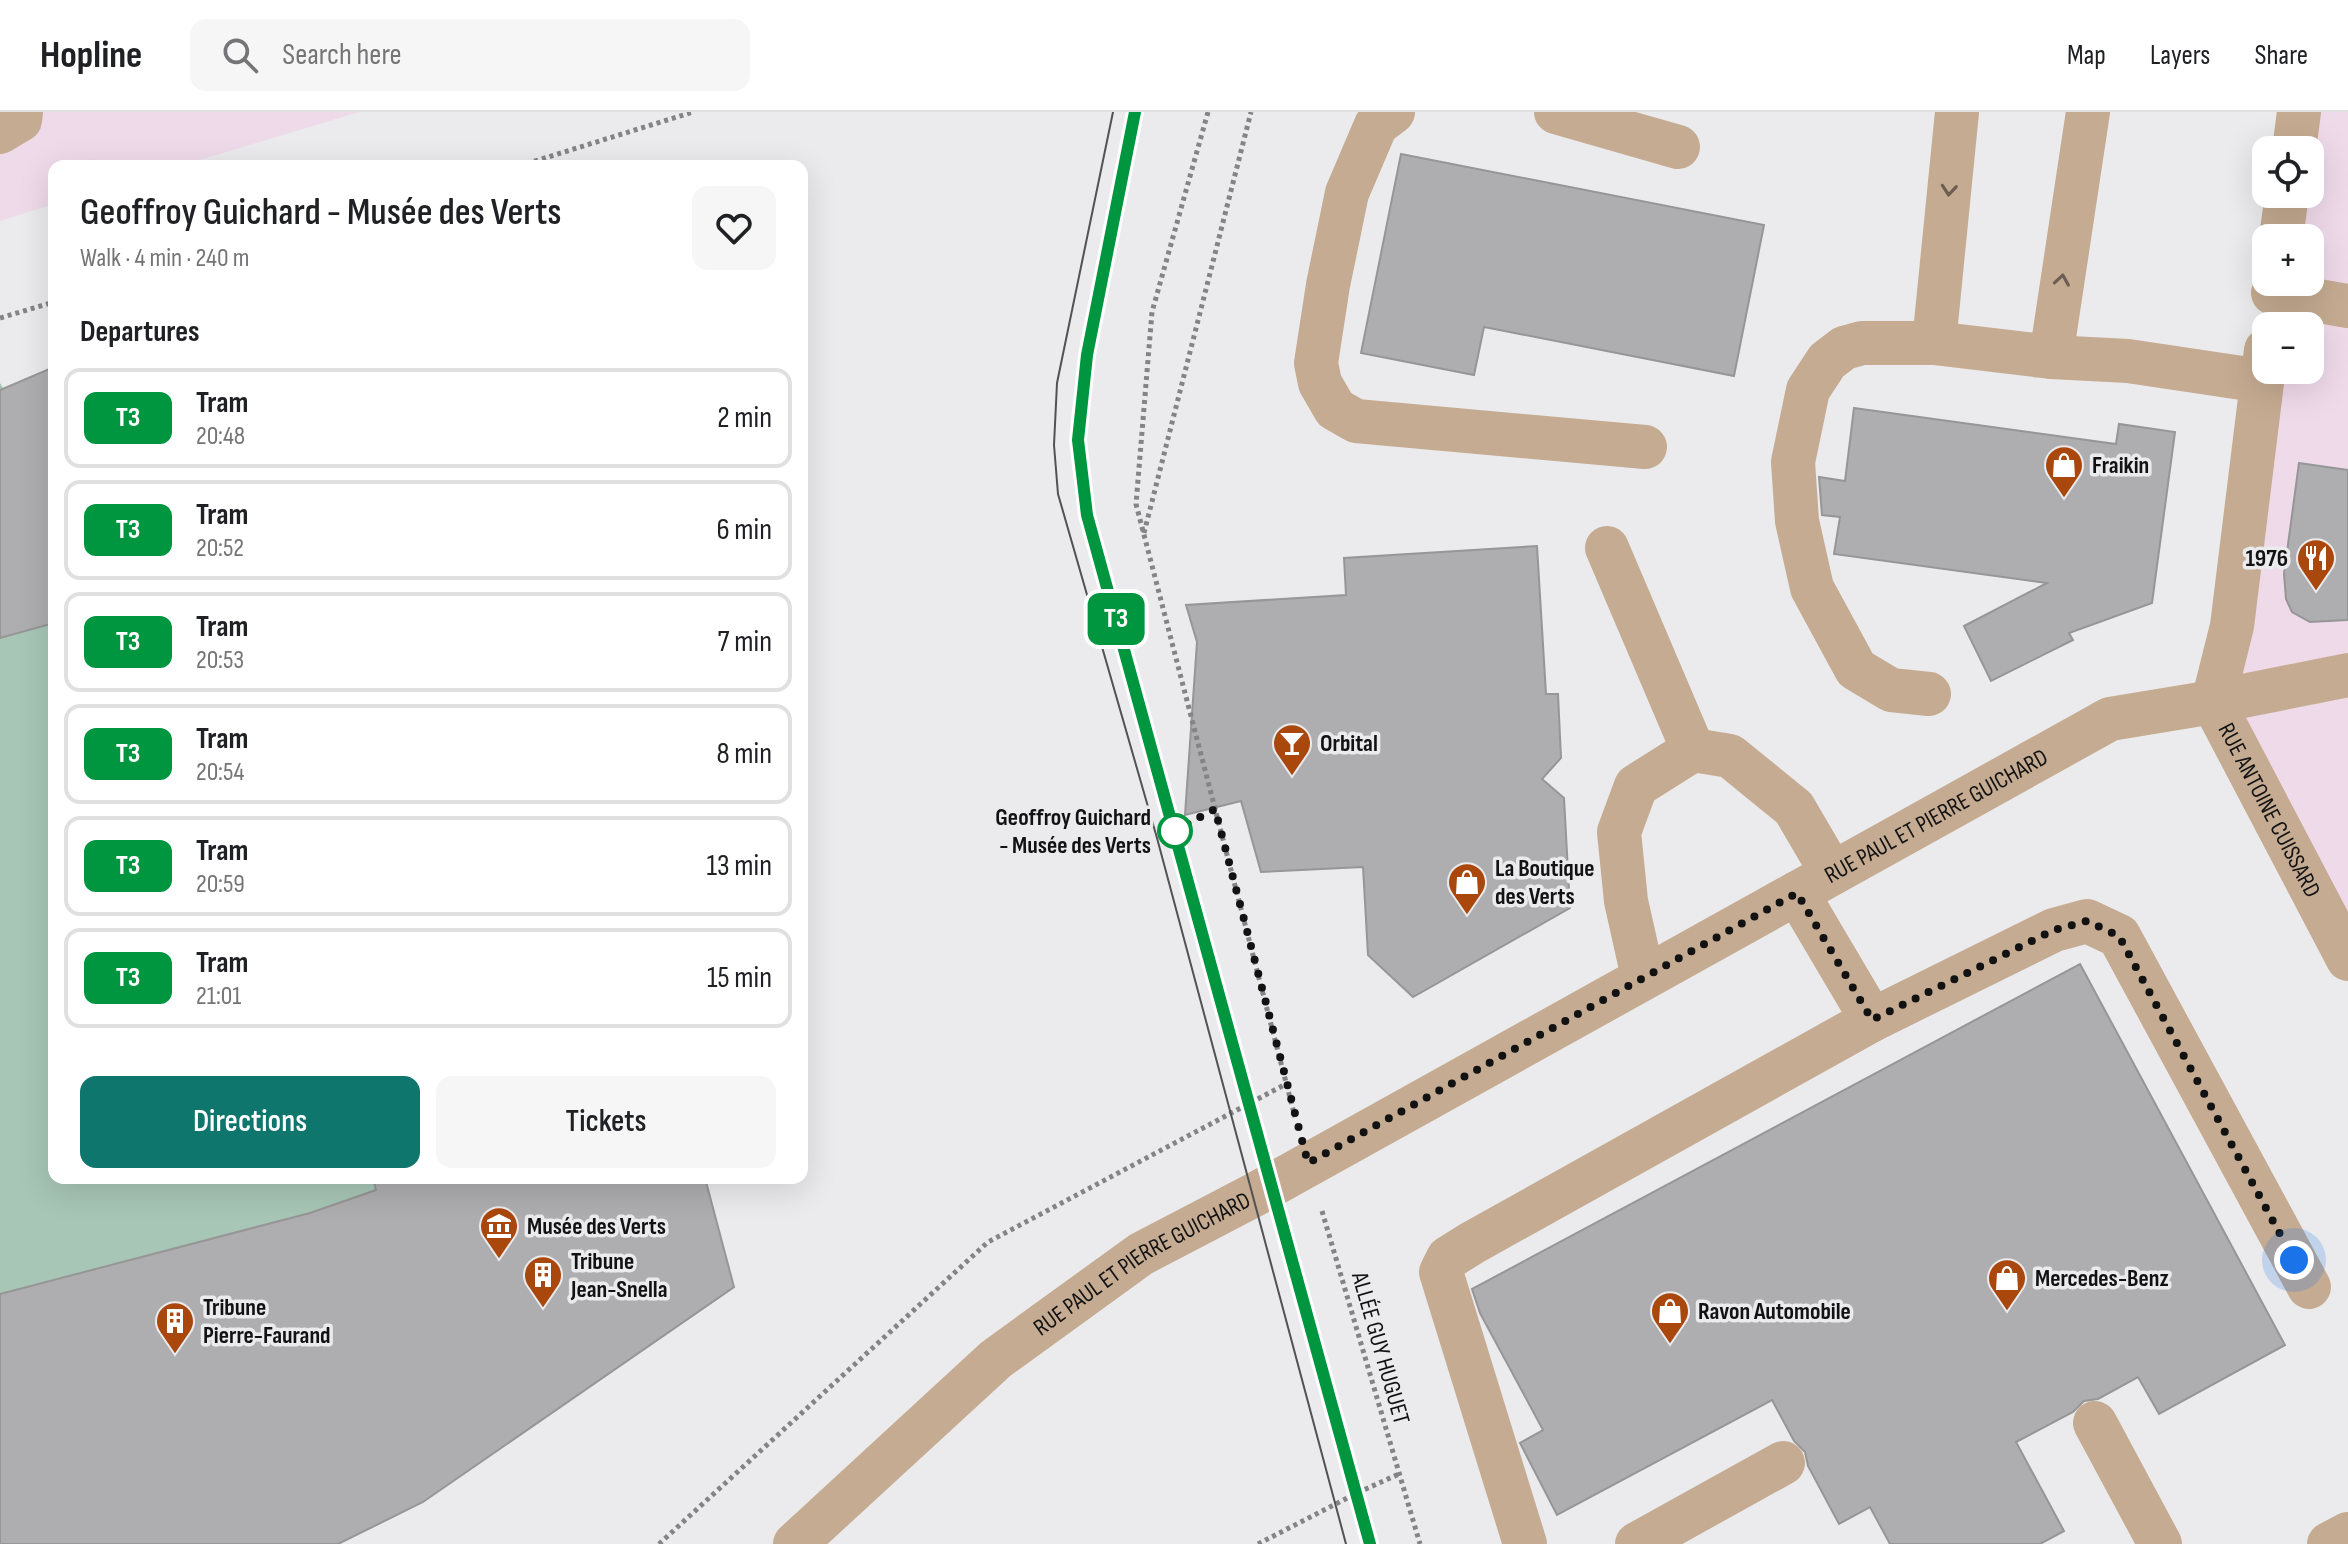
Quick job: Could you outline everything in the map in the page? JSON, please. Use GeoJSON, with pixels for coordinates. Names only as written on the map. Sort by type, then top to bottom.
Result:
{"type":"FeatureCollection","features":[{"type":"Feature","properties":{"kind":"street"},"geometry":{"type":"LineString","coordinates":[[0,132],[20,120],[21,112]]}},
{"type":"Feature","properties":{"kind":"street"},"geometry":{"type":"LineString","coordinates":[[1393,112],[1376,125],[1347,193],[1328,285],[1316,363],[1320,383],[1335,409],[1356,421],[1645,447]]}},
{"type":"Feature","properties":{"kind":"street"},"geometry":{"type":"LineString","coordinates":[[1556,112],[1678,147]]}},
{"type":"Feature","properties":{"kind":"street"},"geometry":{"type":"LineString","coordinates":[[1934,343],[1957,112]]}},
{"type":"Feature","properties":{"kind":"street"},"geometry":{"type":"LineString","coordinates":[[2051,357],[2088,112]]}},
{"type":"Feature","properties":{"kind":"street"},"geometry":{"type":"LineString","coordinates":[[2296,136],[2299,112]]}},
{"type":"Feature","properties":{"kind":"street"},"geometry":{"type":"LineString","coordinates":[[2272,300],[2348,306]]}},
{"type":"Feature","properties":{"kind":"street"},"geometry":{"type":"LineString","coordinates":[[1929,694],[1891,690],[1856,669],[1827,621],[1812,588],[1800,536],[1793,462],[1808,390],[1827,361],[1844,348],[1862,343],[1934,343],[2051,357],[2252,365]]}},
{"type":"Feature","properties":{"kind":"street"},"geometry":{"type":"LineString","coordinates":[[2213,702],[2232,626],[2262,384]]}},
{"type":"Feature","properties":{"kind":"street"},"geometry":{"type":"LineString","coordinates":[[1607,548],[1693,750]]}},
{"type":"Feature","properties":{"kind":"street","name":"RUE PAUL ET PIERRE GUICHARD"},"geometry":{"type":"LineString","coordinates":[[796,1543],[996,1359],[1141,1254],[1254,1195],[2110,719],[2348,675]]}},
{"type":"Feature","properties":{"kind":"street","name":"RUE ANTOINE CUISSARD"},"geometry":{"type":"LineString","coordinates":[[2213,702],[2348,959]]}},
{"type":"Feature","properties":{"kind":"street"},"geometry":{"type":"LineString","coordinates":[[1643,977],[1626,901],[1619,832],[1636,786],[1693,750],[1730,756],[1794,808],[1814,883],[1872,1020]]}},
{"type":"Feature","properties":{"kind":"street"},"geometry":{"type":"LineString","coordinates":[[1525,1544],[1441,1272],[1448,1258],[1872,1020],[2054,930],[2087,921],[2119,936],[2309,1287]]}},
{"type":"Feature","properties":{"kind":"street"},"geometry":{"type":"LineString","coordinates":[[2095,1423],[2160,1544]]}},
{"type":"Feature","properties":{"kind":"street"},"geometry":{"type":"LineString","coordinates":[[1637,1544],[1783,1463]]}},
{"type":"Feature","properties":{"kind":"street"},"geometry":{"type":"LineString","coordinates":[[2329,1544],[2348,1534]]}},
{"type":"Feature","properties":{"kind":"path"},"geometry":{"type":"LineString","coordinates":[[538,160],[693,112]]}},
{"type":"Feature","properties":{"kind":"path","name":"ALLÉE GUY HUGUET"},"geometry":{"type":"LineString","coordinates":[[1208,112],[1152,312],[1136,504],[1286,1084],[1420,1544]]}},
{"type":"Feature","properties":{"kind":"path"},"geometry":{"type":"LineString","coordinates":[[1144,533],[1251,112]]}},
{"type":"Feature","properties":{"kind":"path"},"geometry":{"type":"LineString","coordinates":[[0,318],[48,304]]}},
{"type":"Feature","properties":{"kind":"path"},"geometry":{"type":"LineString","coordinates":[[659,1544],[988,1242],[1286,1084]]}},
{"type":"Feature","properties":{"kind":"path"},"geometry":{"type":"LineString","coordinates":[[1258,1544],[1399,1474]]}},
{"type":"Feature","properties":{"kind":"shaded area"},"geometry":{"type":"Polygon","coordinates":[[[0,112],[359,112],[200,160],[48,160],[48,206],[0,221],[0,112]]]}},
{"type":"Feature","properties":{"kind":"shaded area"},"geometry":{"type":"Polygon","coordinates":[[[2295,112],[2348,112],[2348,965],[2207,698],[2254,384],[2324,384],[2324,312],[2265,312],[2267,296],[2324,296],[2324,224],[2278,224],[2281,208],[2324,208],[2324,136],[2304,136],[2295,112]]]}},
{"type":"Feature","properties":{"kind":"green space"},"geometry":{"type":"Polygon","coordinates":[[[48,371],[48,1184],[707,1184],[734,1288],[423,1502],[338,1544],[0,1544],[0,383],[3,388],[48,371]]]}},
{"type":"Feature","properties":{"kind":"building"},"geometry":{"type":"Polygon","coordinates":[[[1401,154],[1764,225],[1734,376],[1484,327],[1474,375],[1361,353],[1401,154]]]}},
{"type":"Feature","properties":{"kind":"building"},"geometry":{"type":"Polygon","coordinates":[[[48,370],[48,625],[0,638],[0,390],[48,370]]]}},
{"type":"Feature","properties":{"kind":"building"},"geometry":{"type":"Polygon","coordinates":[[[1854,408],[2116,444],[2119,424],[2175,432],[2152,603],[2069,633],[2073,640],[1991,681],[1964,626],[2047,583],[1834,554],[1840,517],[1822,515],[1819,477],[1845,481],[1854,408]]]}},
{"type":"Feature","properties":{"kind":"building"},"geometry":{"type":"Polygon","coordinates":[[[2299,463],[2348,470],[2348,620],[2310,622],[2292,612],[2286,599],[2284,574],[2299,463]]]}},
{"type":"Feature","properties":{"kind":"building"},"geometry":{"type":"Polygon","coordinates":[[[1537,546],[1546,694],[1558,694],[1561,758],[1542,779],[1564,798],[1570,908],[1413,997],[1368,955],[1363,867],[1261,872],[1241,801],[1185,815],[1197,642],[1186,605],[1346,595],[1344,558],[1537,546]]]}},
{"type":"Feature","properties":{"kind":"building"},"geometry":{"type":"Polygon","coordinates":[[[2080,964],[2285,1345],[2159,1414],[2138,1377],[2098,1399],[2084,1401],[2073,1412],[2016,1442],[2064,1531],[2040,1544],[1890,1544],[1870,1507],[1839,1524],[1808,1466],[1805,1452],[1794,1441],[1772,1400],[1557,1515],[1520,1443],[1543,1430],[1480,1313],[1472,1289],[2080,964]]]}},
{"type":"Feature","properties":{"kind":"building"},"geometry":{"type":"Polygon","coordinates":[[[374,1184],[707,1184],[734,1287],[423,1502],[338,1544],[0,1544],[0,1294],[310,1213],[376,1190],[374,1184]]]}},
{"type":"Feature","properties":{"kind":"tram line"},"geometry":{"type":"LineString","coordinates":[[1113,112],[1057,383],[1054,445],[1058,494],[1157,838],[1346,1544]]}},
{"type":"Feature","properties":{"kind":"tram line"},"geometry":{"type":"LineString","coordinates":[[1135,112],[1087,355],[1078,440],[1087,515],[1370,1544]]}},
{"type":"Feature","properties":{"kind":"tram line","name":"T3"},"geometry":{"type":"LineString","coordinates":[[1135,112],[1087,355],[1078,440],[1087,515],[1370,1544]]}},
{"type":"Feature","properties":{"kind":"place","name":"Fraikin"},"geometry":{"type":"Point","coordinates":[2064,499]}},
{"type":"Feature","properties":{"kind":"place","name":"1976"},"geometry":{"type":"Point","coordinates":[2316,592]}},
{"type":"Feature","properties":{"kind":"place","name":"Orbital"},"geometry":{"type":"Point","coordinates":[1292,777]}},
{"type":"Feature","properties":{"kind":"place","name":"Geoffroy Guichard - Musée des Verts"},"geometry":{"type":"Point","coordinates":[1175,831]}},
{"type":"Feature","properties":{"kind":"place","name":"La Boutique des Verts"},"geometry":{"type":"Point","coordinates":[1467,916]}},
{"type":"Feature","properties":{"kind":"place","name":"Musée des Verts"},"geometry":{"type":"Point","coordinates":[499,1260]}},
{"type":"Feature","properties":{"kind":"place","name":"Tribune Jean-Snella"},"geometry":{"type":"Point","coordinates":[543,1309]}},
{"type":"Feature","properties":{"kind":"place","name":"Mercedes-Benz"},"geometry":{"type":"Point","coordinates":[2007,1312]}},
{"type":"Feature","properties":{"kind":"place","name":"Ravon Automobile"},"geometry":{"type":"Point","coordinates":[1670,1345]}},
{"type":"Feature","properties":{"kind":"place","name":"Tribune Pierre-Faurand"},"geometry":{"type":"Point","coordinates":[175,1355]}},
{"type":"Feature","properties":{"kind":"route"},"geometry":{"type":"LineString","coordinates":[[1175,831],[1215,809],[1308,1163],[1797,893],[1872,1020],[2054,930],[2087,921],[2119,936],[2294,1260]]}}]}
